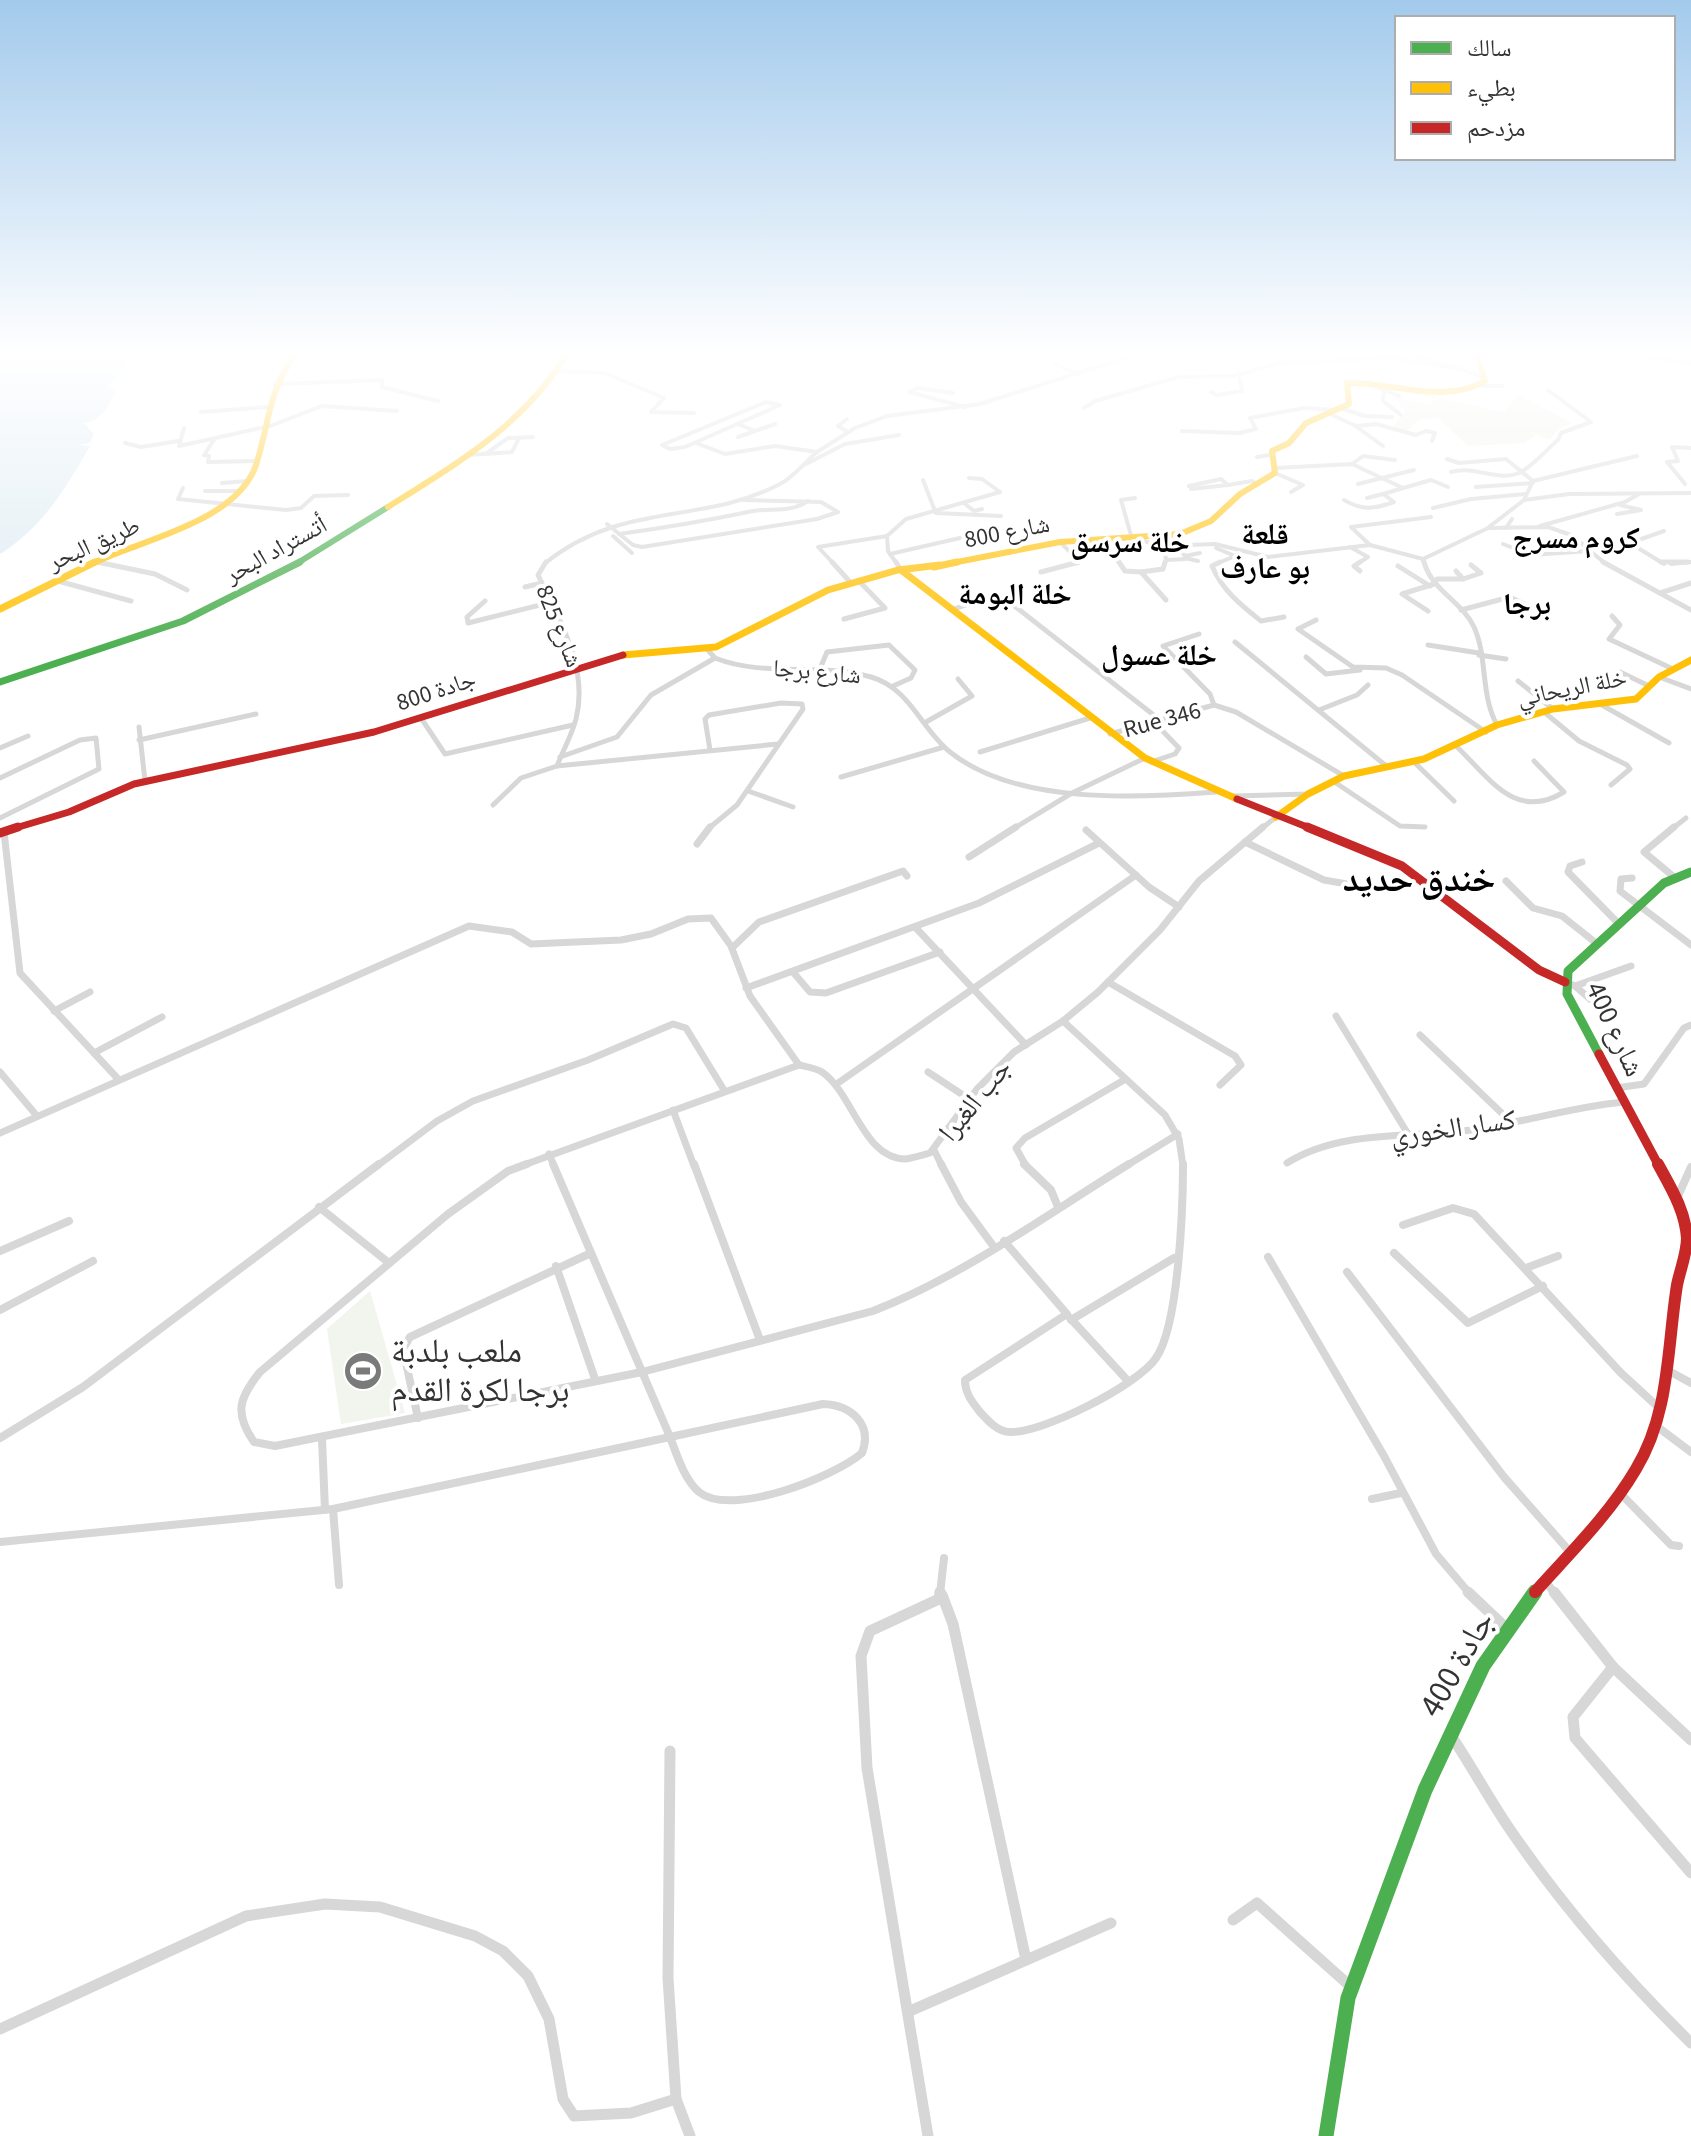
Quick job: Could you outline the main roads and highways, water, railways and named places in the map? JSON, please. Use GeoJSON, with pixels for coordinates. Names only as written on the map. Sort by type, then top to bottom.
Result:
{"type":"FeatureCollection","features":[{"type":"Feature","properties":{"kind":"main road","name":"طريق البحر"},"geometry":{"type":"LineString","coordinates":[[0,609],[95,562],[199,521],[248,481],[258,455]]}},
{"type":"Feature","properties":{"kind":"main road","name":"أتستراد البحر"},"geometry":{"type":"LineString","coordinates":[[0,675],[149,626],[286,563],[368,513],[453,455]]}},
{"type":"Feature","properties":{"kind":"main road","name":"أتستراد البحر"},"geometry":{"type":"LineString","coordinates":[[0,682],[141,636],[233,598],[329,545],[468,455]]}},
{"type":"Feature","properties":{"kind":"main road","name":"شارع 800"},"geometry":{"type":"LineString","coordinates":[[878,576],[1060,542],[1180,534],[1203,525],[1235,497],[1278,471],[1271,455]]}},
{"type":"Feature","properties":{"kind":"main road"},"geometry":{"type":"LineString","coordinates":[[905,569],[1110,734],[1148,760],[1216,792],[1412,871],[1539,970],[1570,984]]}},
{"type":"Feature","properties":{"kind":"main road","name":"جادة 800"},"geometry":{"type":"LineString","coordinates":[[2,833],[69,812],[145,781],[360,735],[613,656],[707,649],[746,633],[806,599],[878,576]]}},
{"type":"Feature","properties":{"kind":"main road","name":"خلة الريحاني"},"geometry":{"type":"LineString","coordinates":[[1276,817],[1308,794],[1344,776],[1385,765],[1414,762],[1492,728],[1549,710],[1636,699],[1659,677],[1691,660]]}},
{"type":"Feature","properties":{"kind":"main road","name":"شارع 400"},"geometry":{"type":"LineString","coordinates":[[1688,1244],[1688,1221],[1678,1196],[1623,1102],[1567,994],[1572,966],[1674,877],[1690,874]]}},
{"type":"Feature","properties":{"kind":"main road","name":"جادة 400"},"geometry":{"type":"LineString","coordinates":[[1326,2136],[1339,2046],[1352,1987],[1379,1922],[1412,1819],[1449,1732],[1508,1630],[1637,1468],[1655,1425],[1669,1371],[1677,1287],[1688,1244]]}},
{"type":"Feature","properties":{"kind":"place","name":"ملعب بلدبة برجا لكرة القدم"},"geometry":{"type":"Point","coordinates":[363,1371]}},
{"type":"Feature","properties":{"kind":"district","name":"كروم مسرج"},"geometry":{"type":"Point","coordinates":[1576,538]}},
{"type":"Feature","properties":{"kind":"district","name":"خلة سرسق"},"geometry":{"type":"Point","coordinates":[1130,542]}},
{"type":"Feature","properties":{"kind":"district","name":"قلعة بو عارف"},"geometry":{"type":"Point","coordinates":[1265,551]}},
{"type":"Feature","properties":{"kind":"district","name":"خلة البومة"},"geometry":{"type":"Point","coordinates":[1015,594]}},
{"type":"Feature","properties":{"kind":"district","name":"برجا"},"geometry":{"type":"Point","coordinates":[1527,604]}},
{"type":"Feature","properties":{"kind":"district","name":"خلة عسول"},"geometry":{"type":"Point","coordinates":[1159,655]}},
{"type":"Feature","properties":{"kind":"district","name":"خندق حديد"},"geometry":{"type":"Point","coordinates":[1419,879]}}]}
